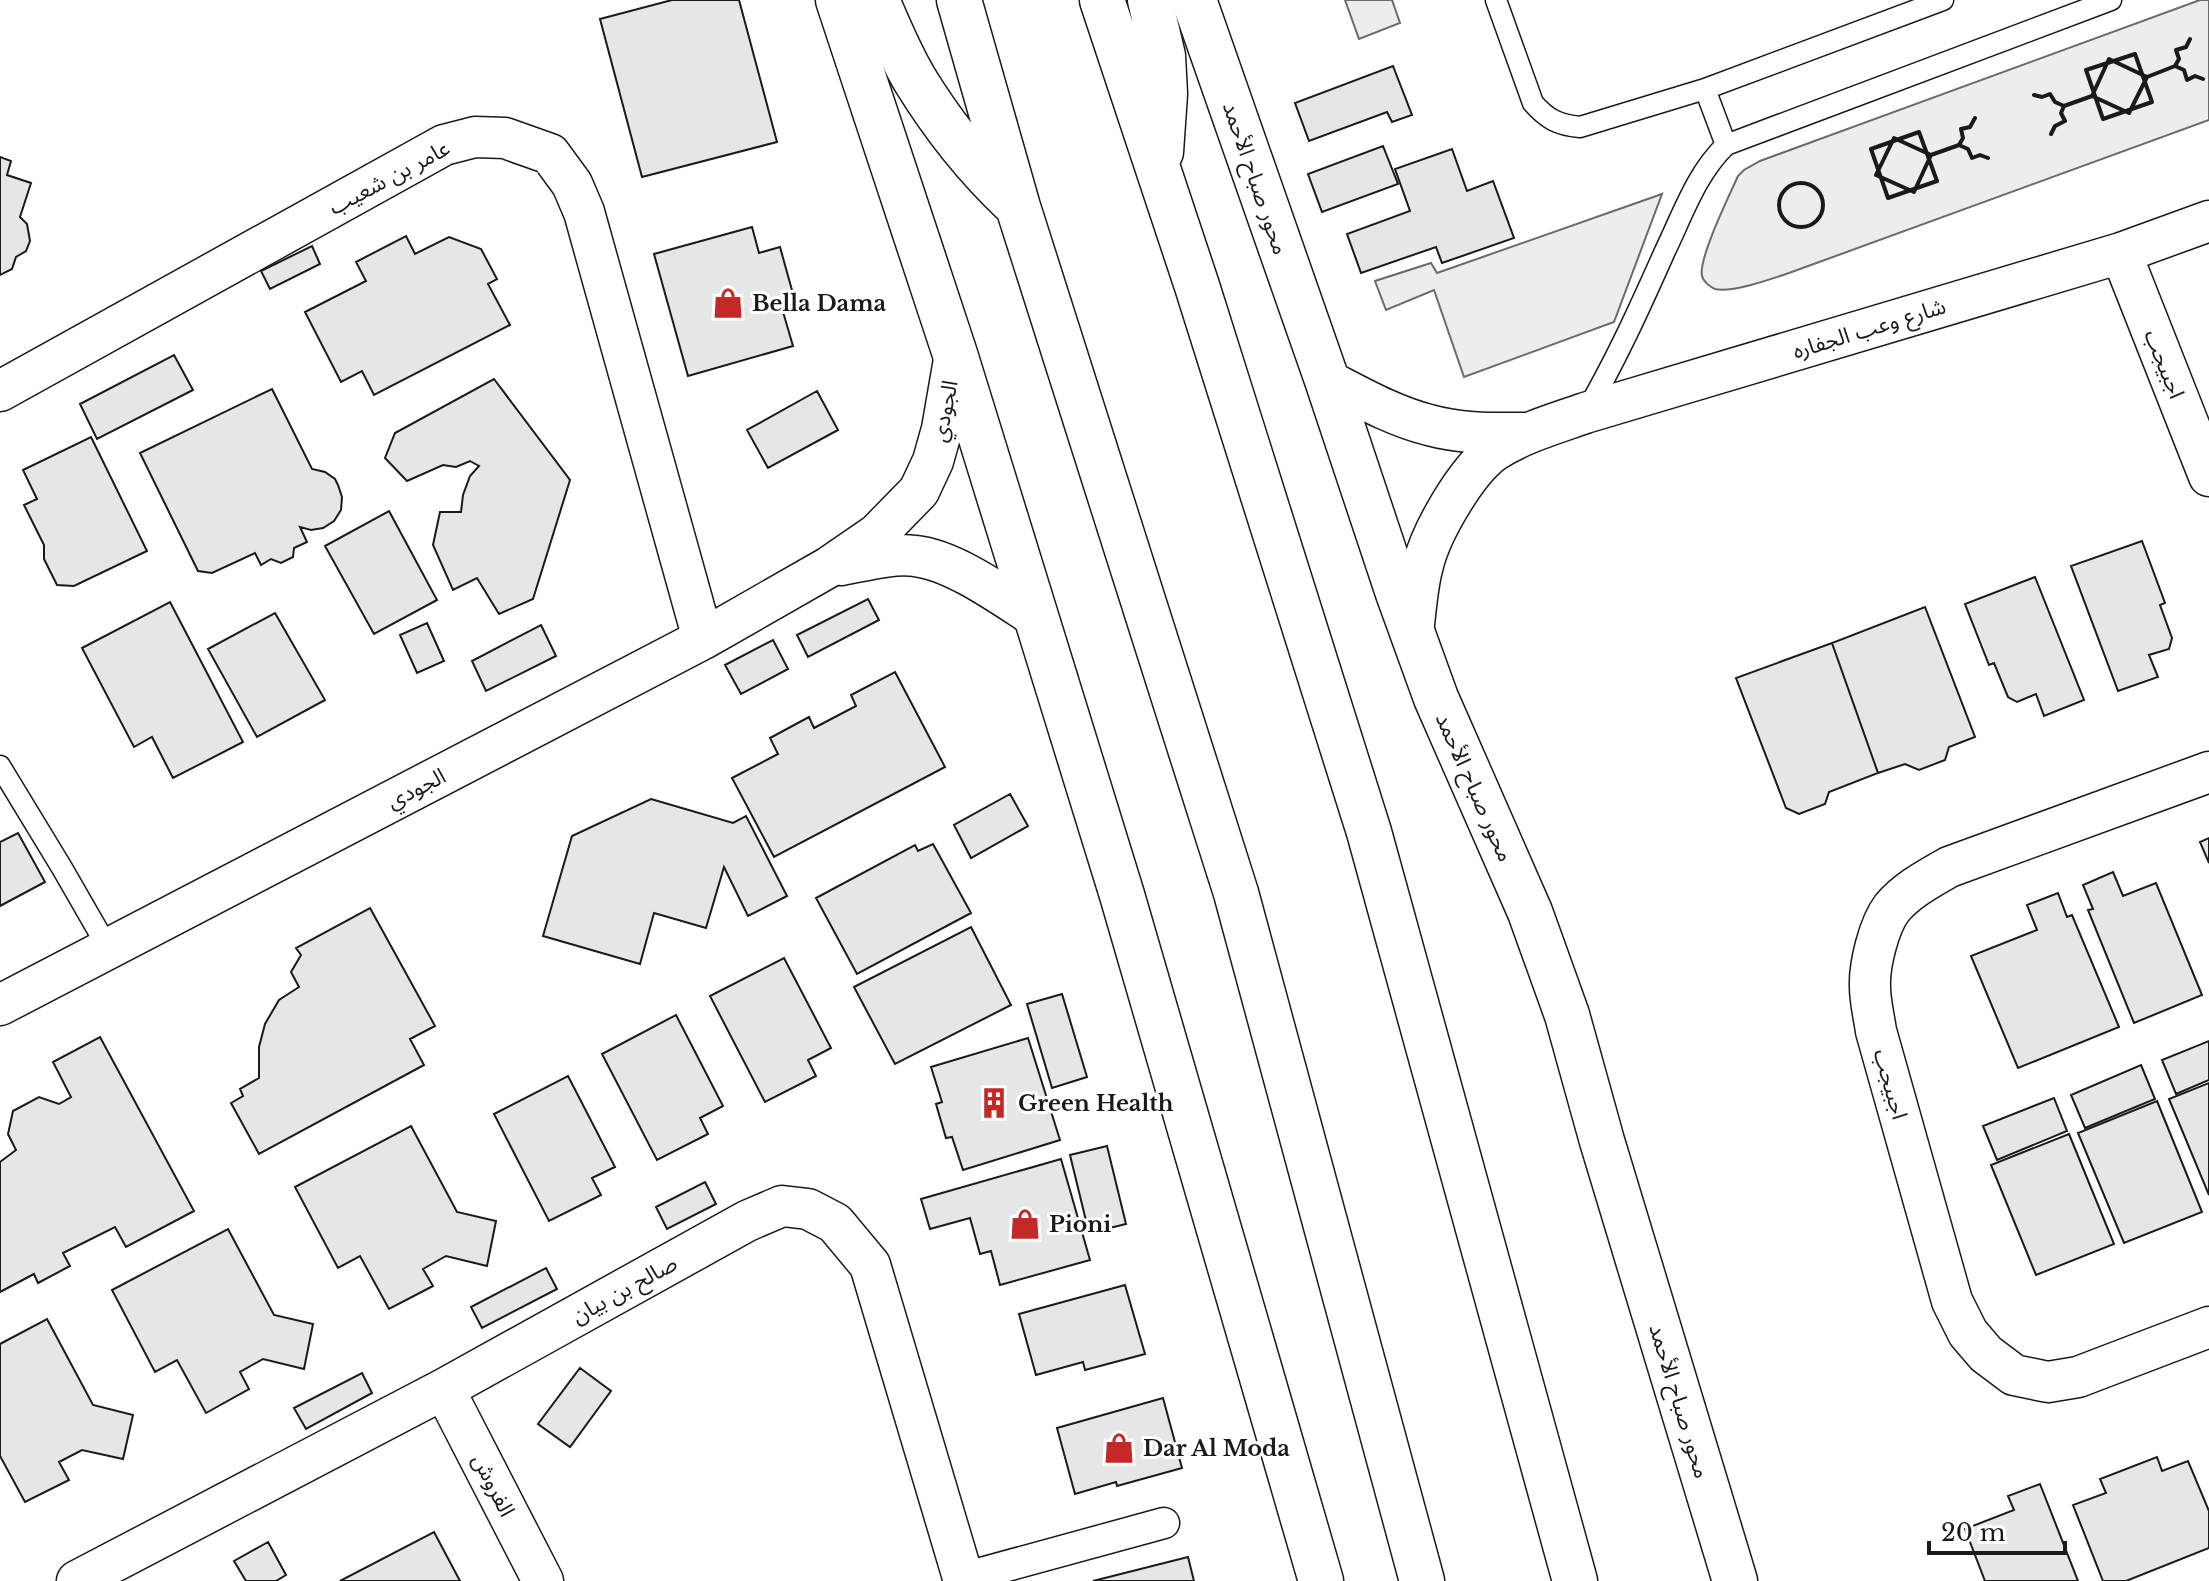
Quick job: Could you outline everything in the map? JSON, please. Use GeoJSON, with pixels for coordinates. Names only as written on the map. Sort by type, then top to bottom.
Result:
{"type":"FeatureCollection","features":[{"type":"Feature","properties":{"kind":"main road"},"geometry":{"type":"LineString","coordinates":[[838,0],[955,354],[1122,895],[1321,1581]]}},
{"type":"Feature","properties":{"kind":"main road"},"geometry":{"type":"LineString","coordinates":[[877,0],[914,78],[960,145],[1018,207]]}},
{"type":"Feature","properties":{"kind":"main road"},"geometry":{"type":"LineString","coordinates":[[959,0],[1018,207],[1236,893],[1422,1581]]}},
{"type":"Feature","properties":{"kind":"main road"},"geometry":{"type":"LineString","coordinates":[[1102,0],[1369,832],[1575,1581]]}},
{"type":"Feature","properties":{"kind":"main road"},"geometry":{"type":"LineString","coordinates":[[1150,0],[1163,56],[1164,133],[1159,170]]}},
{"type":"Feature","properties":{"kind":"main road","name":"محور صباح الأحمد"},"geometry":{"type":"LineString","coordinates":[[1194,0],[1436,698],[1530,912],[1567,1015],[1735,1581]]}},
{"type":"Feature","properties":{"kind":"street","name":"عامر بن شعيب"},"geometry":{"type":"LineString","coordinates":[[0,391],[444,145],[475,137],[505,138],[550,154],[572,184],[584,212],[703,639]]}},
{"type":"Feature","properties":{"kind":"street","name":"شارع وعب الجفاره"},"geometry":{"type":"LineString","coordinates":[[1413,632],[1423,565],[1438,525],[1465,483],[1492,453],[1527,433],[2121,253],[2209,221]]}},
{"type":"Feature","properties":{"kind":"street","name":"اجبيجب"},"geometry":{"type":"LineString","coordinates":[[2121,253],[2209,476]]}},
{"type":"Feature","properties":{"kind":"street","name":"الجودي"},"geometry":{"type":"LineString","coordinates":[[0,1005],[703,639],[829,567],[877,534],[919,491],[933,461],[942,429],[955,354]]}},
{"type":"Feature","properties":{"kind":"street","name":"شارع وعب الجفاره"},"geometry":{"type":"LineString","coordinates":[[1327,380],[1387,411],[1430,426],[1474,433],[1527,433]]}},
{"type":"Feature","properties":{"kind":"street","name":"الجودي"},"geometry":{"type":"LineString","coordinates":[[829,567],[912,555],[932,558],[983,583],[1037,618]]}},
{"type":"Feature","properties":{"kind":"street","name":"اجبيجب"},"geometry":{"type":"LineString","coordinates":[[2209,772],[1949,867],[1917,887],[1892,908],[1882,928],[1872,959],[1870,986],[1876,1031],[1952,1301],[1968,1333],[1986,1354],[2014,1375],[2048,1382],[2078,1377],[2209,1327]]}},
{"type":"Feature","properties":{"kind":"street","name":"صالح بن بيان"},"geometry":{"type":"LineString","coordinates":[[77,1581],[444,1389],[747,1221],[782,1206],[808,1209],[835,1223],[870,1265],[963,1580]]}},
{"type":"Feature","properties":{"kind":"street","name":"الفروش"},"geometry":{"type":"LineString","coordinates":[[444,1389],[543,1581]]}},
{"type":"Feature","properties":{"kind":"street"},"geometry":{"type":"LineString","coordinates":[[963,1580],[1164,1523]]}},
{"type":"Feature","properties":{"kind":"lane"},"geometry":{"type":"LineString","coordinates":[[1496,0],[1533,103],[1545,117],[1561,126],[1580,127],[1705,89],[1943,0]]}},
{"type":"Feature","properties":{"kind":"lane"},"geometry":{"type":"LineString","coordinates":[[1585,413],[1630,329],[1698,179],[1726,145],[2111,0]]}},
{"type":"Feature","properties":{"kind":"lane"},"geometry":{"type":"LineString","coordinates":[[1705,89],[1726,145]]}},
{"type":"Feature","properties":{"kind":"lane"},"geometry":{"type":"LineString","coordinates":[[0,766],[108,948]]}},
{"type":"Feature","properties":{"kind":"shaded area"},"geometry":{"type":"Polygon","coordinates":[[[1345,0],[1392,0],[1400,23],[1359,39],[1345,0]]]}},
{"type":"Feature","properties":{"kind":"shaded area"},"geometry":{"type":"Polygon","coordinates":[[[2200,0],[2209,0],[2209,120],[1762,282],[1723,290],[1713,288],[1703,278],[1705,256],[1738,176],[1760,161],[2200,0]]]}},
{"type":"Feature","properties":{"kind":"shaded area"},"geometry":{"type":"Polygon","coordinates":[[[1662,194],[1614,322],[1464,377],[1434,290],[1386,310],[1375,281],[1431,263],[1437,273],[1662,194]]]}},
{"type":"Feature","properties":{"kind":"building"},"geometry":{"type":"Polygon","coordinates":[[[672,0],[739,0],[777,142],[642,177],[600,19],[672,0]]]}},
{"type":"Feature","properties":{"kind":"building"},"geometry":{"type":"Polygon","coordinates":[[[1393,66],[1412,115],[1392,122],[1387,112],[1309,141],[1295,103],[1393,66]]]}},
{"type":"Feature","properties":{"kind":"building"},"geometry":{"type":"Polygon","coordinates":[[[1383,146],[1398,184],[1322,212],[1308,174],[1383,146]]]}},
{"type":"Feature","properties":{"kind":"building"},"geometry":{"type":"Polygon","coordinates":[[[1452,149],[1467,191],[1493,181],[1514,238],[1442,263],[1436,247],[1361,273],[1347,234],[1410,211],[1395,169],[1452,149]]]}},
{"type":"Feature","properties":{"kind":"building"},"geometry":{"type":"Polygon","coordinates":[[[0,157],[11,161],[7,175],[31,183],[20,217],[27,224],[30,241],[26,251],[16,257],[12,269],[0,275],[0,157]]]}},
{"type":"Feature","properties":{"kind":"building","name":"Bella Dama"},"geometry":{"type":"Polygon","coordinates":[[[752,227],[759,253],[780,247],[795,301],[781,305],[793,346],[688,376],[654,254],[752,227]]]}},
{"type":"Feature","properties":{"kind":"building"},"geometry":{"type":"Polygon","coordinates":[[[406,236],[415,254],[449,237],[481,249],[497,279],[488,284],[510,325],[374,395],[362,371],[341,382],[305,312],[366,281],[356,262],[406,236]]]}},
{"type":"Feature","properties":{"kind":"building"},"geometry":{"type":"Polygon","coordinates":[[[312,246],[320,264],[270,289],[261,271],[312,246]]]}},
{"type":"Feature","properties":{"kind":"building"},"geometry":{"type":"Polygon","coordinates":[[[174,355],[193,390],[97,439],[80,404],[174,355]]]}},
{"type":"Feature","properties":{"kind":"building"},"geometry":{"type":"Polygon","coordinates":[[[494,379],[570,480],[533,599],[499,614],[477,578],[453,590],[433,545],[440,512],[461,512],[470,476],[479,466],[470,461],[456,467],[443,465],[407,481],[385,458],[395,433],[494,379]]]}},
{"type":"Feature","properties":{"kind":"building"},"geometry":{"type":"Polygon","coordinates":[[[272,389],[312,469],[325,472],[335,479],[342,497],[341,510],[334,521],[323,528],[311,530],[300,527],[307,542],[294,548],[293,557],[281,563],[271,559],[261,565],[255,553],[212,573],[198,571],[140,453],[272,389]]]}},
{"type":"Feature","properties":{"kind":"building"},"geometry":{"type":"Polygon","coordinates":[[[817,391],[838,430],[768,468],[747,430],[817,391]]]}},
{"type":"Feature","properties":{"kind":"building"},"geometry":{"type":"Polygon","coordinates":[[[91,437],[147,551],[74,586],[57,585],[44,559],[44,545],[24,505],[37,499],[23,470],[91,437]]]}},
{"type":"Feature","properties":{"kind":"building"},"geometry":{"type":"Polygon","coordinates":[[[389,511],[437,600],[374,634],[325,546],[389,511]]]}},
{"type":"Feature","properties":{"kind":"building"},"geometry":{"type":"Polygon","coordinates":[[[2142,541],[2165,603],[2160,605],[2172,638],[2169,649],[2149,655],[2158,677],[2118,691],[2071,566],[2142,541]]]}},
{"type":"Feature","properties":{"kind":"building"},"geometry":{"type":"Polygon","coordinates":[[[2035,577],[2084,700],[2044,716],[2036,694],[2017,702],[2008,697],[1994,663],[1989,665],[1965,604],[2035,577]]]}},
{"type":"Feature","properties":{"kind":"building"},"geometry":{"type":"Polygon","coordinates":[[[868,599],[879,620],[808,657],[797,635],[868,599]]]}},
{"type":"Feature","properties":{"kind":"building"},"geometry":{"type":"Polygon","coordinates":[[[170,602],[243,742],[173,778],[152,737],[134,747],[82,648],[170,602]]]}},
{"type":"Feature","properties":{"kind":"building"},"geometry":{"type":"Polygon","coordinates":[[[1925,607],[1975,737],[1949,747],[1945,760],[1919,770],[1905,764],[1878,773],[1832,643],[1925,607]]]}},
{"type":"Feature","properties":{"kind":"building"},"geometry":{"type":"Polygon","coordinates":[[[275,613],[325,700],[257,737],[208,649],[275,613]]]}},
{"type":"Feature","properties":{"kind":"building"},"geometry":{"type":"Polygon","coordinates":[[[427,623],[444,661],[417,673],[400,635],[427,623]]]}},
{"type":"Feature","properties":{"kind":"building"},"geometry":{"type":"Polygon","coordinates":[[[541,625],[556,656],[486,691],[472,661],[541,625]]]}},
{"type":"Feature","properties":{"kind":"building"},"geometry":{"type":"Polygon","coordinates":[[[773,640],[788,669],[741,694],[725,665],[773,640]]]}},
{"type":"Feature","properties":{"kind":"building"},"geometry":{"type":"Polygon","coordinates":[[[1832,643],[1878,773],[1829,792],[1825,804],[1799,814],[1786,808],[1736,678],[1832,643]]]}},
{"type":"Feature","properties":{"kind":"building"},"geometry":{"type":"Polygon","coordinates":[[[895,672],[945,767],[774,857],[732,778],[778,754],[770,738],[809,717],[814,728],[856,706],[851,695],[895,672]]]}},
{"type":"Feature","properties":{"kind":"building"},"geometry":{"type":"Polygon","coordinates":[[[1010,794],[1028,826],[971,858],[954,825],[1010,794]]]}},
{"type":"Feature","properties":{"kind":"building"},"geometry":{"type":"Polygon","coordinates":[[[651,799],[733,823],[746,816],[787,896],[748,916],[724,867],[706,928],[654,913],[640,964],[543,936],[572,836],[651,799]]]}},
{"type":"Feature","properties":{"kind":"building"},"geometry":{"type":"Polygon","coordinates":[[[18,833],[45,882],[0,906],[0,842],[18,833]]]}},
{"type":"Feature","properties":{"kind":"building"},"geometry":{"type":"Polygon","coordinates":[[[2209,838],[2209,863],[2200,842],[2209,838]]]}},
{"type":"Feature","properties":{"kind":"building"},"geometry":{"type":"Polygon","coordinates":[[[933,844],[971,913],[857,974],[816,898],[915,845],[918,851],[933,844]]]}},
{"type":"Feature","properties":{"kind":"building"},"geometry":{"type":"Polygon","coordinates":[[[2113,872],[2123,896],[2156,883],[2202,995],[2134,1023],[2088,910],[2093,909],[2083,885],[2113,872]]]}},
{"type":"Feature","properties":{"kind":"building"},"geometry":{"type":"Polygon","coordinates":[[[2058,893],[2067,917],[2072,915],[2119,1027],[2018,1068],[1971,956],[2037,930],[2027,905],[2058,893]]]}},
{"type":"Feature","properties":{"kind":"building"},"geometry":{"type":"Polygon","coordinates":[[[370,908],[435,1026],[410,1039],[424,1065],[259,1154],[231,1103],[243,1096],[240,1089],[259,1078],[259,1047],[265,1024],[279,1000],[299,987],[291,972],[301,955],[296,948],[370,908]]]}},
{"type":"Feature","properties":{"kind":"building"},"geometry":{"type":"Polygon","coordinates":[[[971,927],[1011,1005],[895,1064],[854,987],[971,927]]]}},
{"type":"Feature","properties":{"kind":"building"},"geometry":{"type":"Polygon","coordinates":[[[784,958],[831,1048],[808,1060],[816,1076],[765,1102],[710,996],[784,958]]]}},
{"type":"Feature","properties":{"kind":"building"},"geometry":{"type":"Polygon","coordinates":[[[1062,994],[1087,1077],[1052,1088],[1027,1004],[1062,994]]]}},
{"type":"Feature","properties":{"kind":"building"},"geometry":{"type":"Polygon","coordinates":[[[676,1015],[723,1106],[700,1118],[708,1134],[657,1160],[602,1054],[676,1015]]]}},
{"type":"Feature","properties":{"kind":"building"},"geometry":{"type":"Polygon","coordinates":[[[100,1037],[194,1211],[126,1247],[115,1227],[63,1253],[70,1266],[38,1283],[34,1274],[0,1292],[0,1162],[16,1150],[8,1134],[13,1111],[39,1097],[59,1104],[71,1097],[53,1062],[100,1037]]]}},
{"type":"Feature","properties":{"kind":"building","name":"Green Health"},"geometry":{"type":"Polygon","coordinates":[[[1028,1038],[1060,1140],[963,1170],[952,1137],[946,1138],[936,1104],[942,1102],[931,1067],[1028,1038]]]}},
{"type":"Feature","properties":{"kind":"building"},"geometry":{"type":"Polygon","coordinates":[[[2209,1041],[2209,1080],[2176,1094],[2162,1060],[2209,1041]]]}},
{"type":"Feature","properties":{"kind":"building"},"geometry":{"type":"Polygon","coordinates":[[[2141,1065],[2155,1099],[2085,1128],[2071,1095],[2141,1065]]]}},
{"type":"Feature","properties":{"kind":"building"},"geometry":{"type":"Polygon","coordinates":[[[568,1076],[615,1167],[592,1178],[601,1195],[549,1221],[494,1114],[568,1076]]]}},
{"type":"Feature","properties":{"kind":"building"},"geometry":{"type":"Polygon","coordinates":[[[2209,1083],[2209,1195],[2169,1099],[2209,1083]]]}},
{"type":"Feature","properties":{"kind":"building"},"geometry":{"type":"Polygon","coordinates":[[[2054,1098],[2067,1131],[1997,1160],[1983,1126],[2054,1098]]]}},
{"type":"Feature","properties":{"kind":"building"},"geometry":{"type":"Polygon","coordinates":[[[2157,1101],[2202,1212],[2124,1243],[2078,1133],[2157,1101]]]}},
{"type":"Feature","properties":{"kind":"building"},"geometry":{"type":"Polygon","coordinates":[[[411,1126],[457,1212],[496,1221],[487,1266],[446,1256],[423,1269],[433,1286],[389,1309],[360,1256],[338,1268],[295,1187],[411,1126]]]}},
{"type":"Feature","properties":{"kind":"building"},"geometry":{"type":"Polygon","coordinates":[[[2069,1134],[2114,1244],[2036,1275],[1991,1165],[2069,1134]]]}},
{"type":"Feature","properties":{"kind":"building"},"geometry":{"type":"Polygon","coordinates":[[[1107,1146],[1126,1224],[1089,1233],[1070,1155],[1107,1146]]]}},
{"type":"Feature","properties":{"kind":"building","name":"Pioni"},"geometry":{"type":"Polygon","coordinates":[[[1061,1159],[1090,1260],[1000,1285],[991,1251],[980,1254],[970,1218],[930,1229],[921,1199],[1061,1159]]]}},
{"type":"Feature","properties":{"kind":"building"},"geometry":{"type":"Polygon","coordinates":[[[705,1182],[716,1204],[667,1229],[656,1207],[705,1182]]]}},
{"type":"Feature","properties":{"kind":"building"},"geometry":{"type":"Polygon","coordinates":[[[228,1229],[274,1315],[313,1324],[304,1369],[263,1359],[240,1372],[249,1389],[206,1413],[177,1360],[155,1372],[112,1290],[228,1229]]]}},
{"type":"Feature","properties":{"kind":"building"},"geometry":{"type":"Polygon","coordinates":[[[546,1268],[557,1289],[482,1328],[471,1307],[546,1268]]]}},
{"type":"Feature","properties":{"kind":"building"},"geometry":{"type":"Polygon","coordinates":[[[1125,1285],[1145,1354],[1085,1370],[1083,1362],[1036,1375],[1019,1314],[1125,1285]]]}},
{"type":"Feature","properties":{"kind":"building"},"geometry":{"type":"Polygon","coordinates":[[[47,1319],[93,1405],[133,1415],[123,1459],[82,1450],[59,1462],[69,1480],[25,1502],[0,1456],[0,1344],[47,1319]]]}},
{"type":"Feature","properties":{"kind":"building"},"geometry":{"type":"Polygon","coordinates":[[[580,1368],[611,1391],[570,1447],[538,1424],[580,1368]]]}},
{"type":"Feature","properties":{"kind":"building"},"geometry":{"type":"Polygon","coordinates":[[[362,1373],[372,1393],[306,1429],[294,1408],[362,1373]]]}},
{"type":"Feature","properties":{"kind":"building","name":"Dar Al Moda"},"geometry":{"type":"Polygon","coordinates":[[[1163,1398],[1182,1468],[1075,1494],[1057,1428],[1163,1398]]]}},
{"type":"Feature","properties":{"kind":"building"},"geometry":{"type":"Polygon","coordinates":[[[2157,1457],[2162,1471],[2188,1461],[2209,1511],[2209,1548],[2126,1581],[2103,1581],[2073,1505],[2106,1493],[2100,1479],[2157,1457]]]}},
{"type":"Feature","properties":{"kind":"building"},"geometry":{"type":"Polygon","coordinates":[[[2040,1484],[2078,1581],[1985,1581],[1965,1529],[2014,1510],[2008,1496],[2040,1484]]]}},
{"type":"Feature","properties":{"kind":"building"},"geometry":{"type":"Polygon","coordinates":[[[434,1532],[460,1581],[340,1581],[434,1532]]]}},
{"type":"Feature","properties":{"kind":"building"},"geometry":{"type":"Polygon","coordinates":[[[268,1542],[286,1575],[276,1581],[246,1581],[234,1561],[268,1542]]]}},
{"type":"Feature","properties":{"kind":"building"},"geometry":{"type":"Polygon","coordinates":[[[1188,1557],[1194,1581],[1093,1581],[1188,1557]]]}},
{"type":"Feature","properties":{"kind":"wall"},"geometry":{"type":"LineString","coordinates":[[2190,39],[2186,47],[2176,50],[2179,59],[2175,66],[2184,70],[2187,80],[2195,76],[2203,79]]}},
{"type":"Feature","properties":{"kind":"wall"},"geometry":{"type":"LineString","coordinates":[[2135,54],[2152,102],[2103,119],[2086,70],[2135,54]]}},
{"type":"Feature","properties":{"kind":"wall"},"geometry":{"type":"LineString","coordinates":[[2109,59],[2147,77],[2129,113],[2092,96],[2109,59]]}},
{"type":"Feature","properties":{"kind":"wall"},"geometry":{"type":"LineString","coordinates":[[2147,77],[2175,66]]}},
{"type":"Feature","properties":{"kind":"wall"},"geometry":{"type":"LineString","coordinates":[[2034,95],[2042,97],[2050,94],[2055,102],[2064,106],[2061,113],[2065,121],[2055,126],[2051,134]]}},
{"type":"Feature","properties":{"kind":"wall"},"geometry":{"type":"LineString","coordinates":[[2064,106],[2092,96]]}},
{"type":"Feature","properties":{"kind":"wall"},"geometry":{"type":"LineString","coordinates":[[1975,118],[1970,127],[1961,129],[1963,138],[1959,145],[1968,149],[1972,158],[1980,155],[1988,158]]}},
{"type":"Feature","properties":{"kind":"wall"},"geometry":{"type":"LineString","coordinates":[[1919,132],[1937,181],[1888,198],[1871,149],[1919,132]]}},
{"type":"Feature","properties":{"kind":"wall"},"geometry":{"type":"LineString","coordinates":[[1894,138],[1931,155],[1914,192],[1876,175],[1894,138]]}},
{"type":"Feature","properties":{"kind":"wall"},"geometry":{"type":"LineString","coordinates":[[1931,155],[1959,145]]}},
{"type":"Feature","properties":{"kind":"wall"},"geometry":{"type":"LineString","coordinates":[[1801,183],[1817,189],[1823,205],[1817,221],[1801,227],[1785,221],[1779,205],[1785,189],[1801,183]]}},
{"type":"Feature","properties":{"kind":"place","name":"Bella Dama"},"geometry":{"type":"Point","coordinates":[728,303]}},
{"type":"Feature","properties":{"kind":"place","name":"Green Health"},"geometry":{"type":"Point","coordinates":[994,1103]}},
{"type":"Feature","properties":{"kind":"place","name":"Pioni"},"geometry":{"type":"Point","coordinates":[1025,1224]}},
{"type":"Feature","properties":{"kind":"place","name":"Dar Al Moda"},"geometry":{"type":"Point","coordinates":[1119,1448]}}]}
